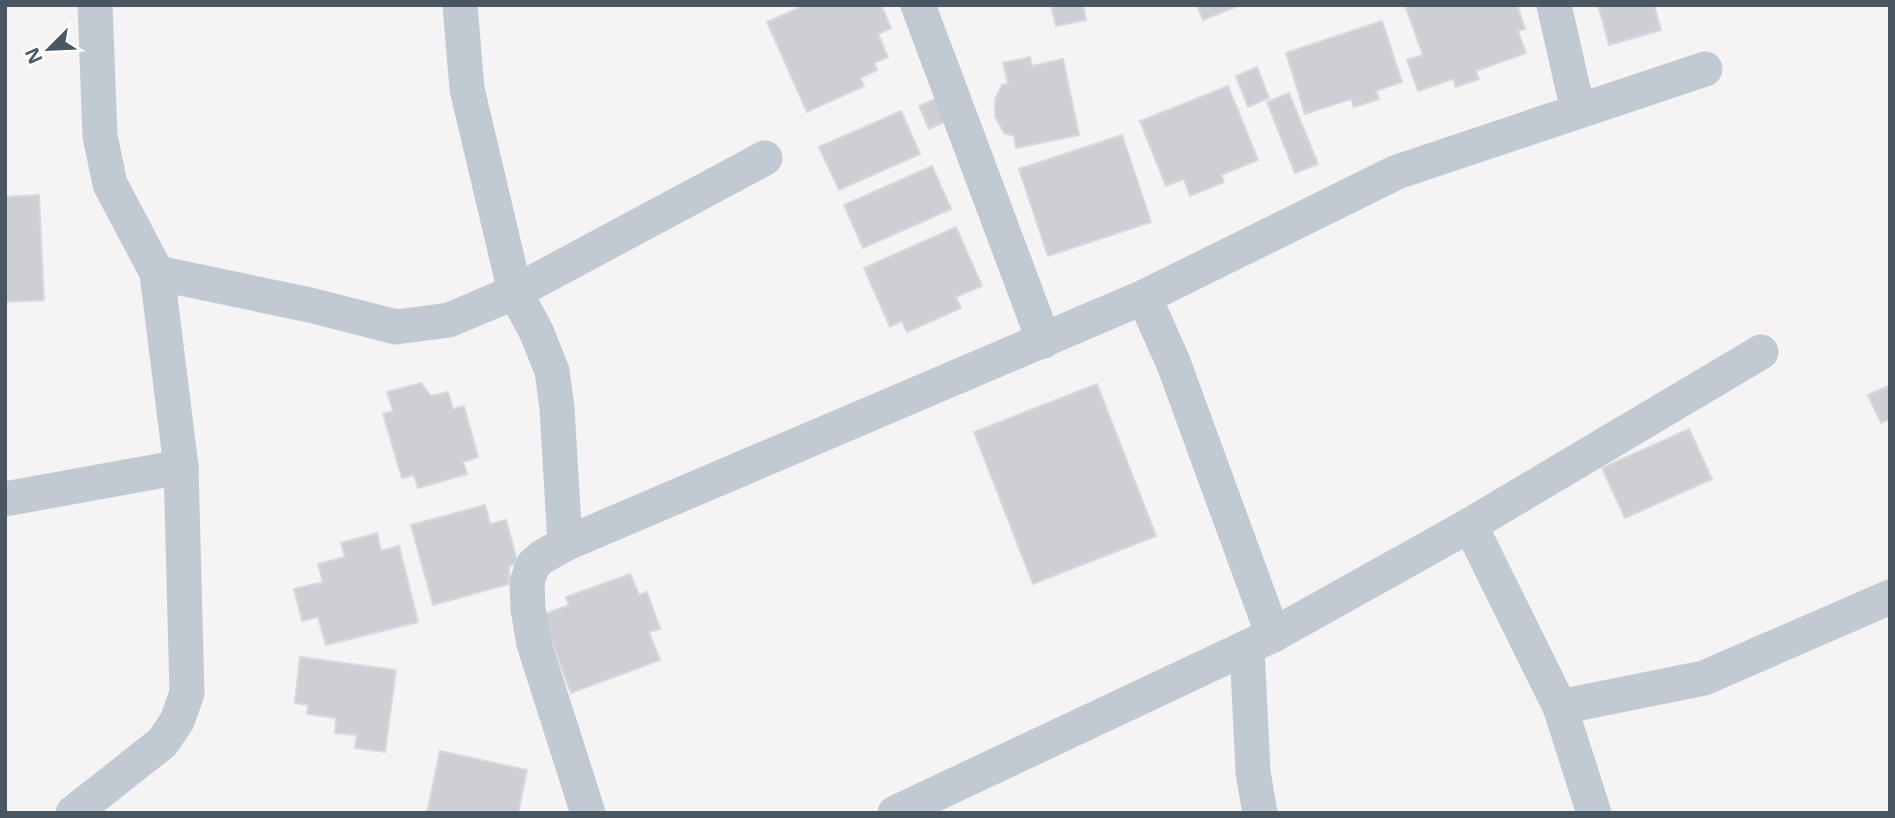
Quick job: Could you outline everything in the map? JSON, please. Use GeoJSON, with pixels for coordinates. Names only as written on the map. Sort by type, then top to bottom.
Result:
{"type":"FeatureCollection","features":[{"type":"Feature","properties":{"kind":"street"},"geometry":{"type":"LineString","coordinates":[[73,813],[162,743],[177,721],[187,693],[181,467],[157,273],[110,184],[100,136],[94,5]]}},
{"type":"Feature","properties":{"kind":"street"},"geometry":{"type":"LineString","coordinates":[[460,5],[467,89],[515,292],[536,331],[552,371],[557,408],[565,544]]}},
{"type":"Feature","properties":{"kind":"street"},"geometry":{"type":"LineString","coordinates":[[1554,5],[1578,111]]}},
{"type":"Feature","properties":{"kind":"street"},"geometry":{"type":"LineString","coordinates":[[928,8],[1044,341]]}},
{"type":"Feature","properties":{"kind":"street"},"geometry":{"type":"LineString","coordinates":[[588,813],[534,644],[527,582],[533,565],[542,557],[565,544],[1144,297],[1397,172],[1705,69]]}},
{"type":"Feature","properties":{"kind":"street"},"geometry":{"type":"LineString","coordinates":[[157,273],[310,305],[396,327],[449,320],[515,292],[765,158]]}},
{"type":"Feature","properties":{"kind":"street"},"geometry":{"type":"LineString","coordinates":[[1144,297],[1173,362],[1260,641],[1253,772],[1260,813]]}},
{"type":"Feature","properties":{"kind":"street"},"geometry":{"type":"LineString","coordinates":[[911,810],[1260,641],[1470,525],[1761,352]]}},
{"type":"Feature","properties":{"kind":"street"},"geometry":{"type":"LineString","coordinates":[[5,499],[181,467]]}},
{"type":"Feature","properties":{"kind":"street"},"geometry":{"type":"LineString","coordinates":[[1470,525],[1560,707],[1594,813]]}},
{"type":"Feature","properties":{"kind":"street"},"geometry":{"type":"LineString","coordinates":[[1560,707],[1704,678],[1890,597]]}},
{"type":"Feature","properties":{"kind":"building"},"geometry":{"type":"Polygon","coordinates":[[[798,5],[881,5],[891,28],[878,34],[888,57],[874,63],[877,70],[860,78],[864,86],[807,112],[767,22],[799,8],[798,5]]]}},
{"type":"Feature","properties":{"kind":"building"},"geometry":{"type":"Polygon","coordinates":[[[1051,5],[1083,5],[1086,20],[1056,26],[1051,5]]]}},
{"type":"Feature","properties":{"kind":"building"},"geometry":{"type":"Polygon","coordinates":[[[1197,5],[1240,5],[1203,20],[1197,5]]]}},
{"type":"Feature","properties":{"kind":"building"},"geometry":{"type":"Polygon","coordinates":[[[1412,5],[1517,5],[1525,29],[1518,31],[1526,53],[1476,71],[1479,79],[1456,87],[1453,79],[1418,91],[1407,60],[1423,55],[1406,8],[1412,5]]]}},
{"type":"Feature","properties":{"kind":"building"},"geometry":{"type":"Polygon","coordinates":[[[1598,5],[1654,5],[1661,30],[1609,45],[1598,5]]]}},
{"type":"Feature","properties":{"kind":"building"},"geometry":{"type":"Polygon","coordinates":[[[1382,21],[1402,82],[1376,91],[1379,99],[1354,107],[1351,99],[1305,114],[1286,53],[1382,21]]]}},
{"type":"Feature","properties":{"kind":"building"},"geometry":{"type":"Polygon","coordinates":[[[1030,57],[1032,66],[1063,59],[1079,135],[1016,148],[1014,136],[1004,133],[995,116],[995,99],[1002,85],[1008,84],[1003,63],[1030,57]]]}},
{"type":"Feature","properties":{"kind":"building"},"geometry":{"type":"Polygon","coordinates":[[[1257,67],[1269,98],[1248,107],[1236,76],[1257,67]]]}},
{"type":"Feature","properties":{"kind":"building"},"geometry":{"type":"Polygon","coordinates":[[[1228,86],[1258,160],[1221,175],[1224,182],[1190,196],[1184,179],[1166,186],[1140,121],[1228,86]]]}},
{"type":"Feature","properties":{"kind":"building"},"geometry":{"type":"Polygon","coordinates":[[[1289,93],[1318,164],[1295,173],[1267,102],[1289,93]]]}},
{"type":"Feature","properties":{"kind":"building"},"geometry":{"type":"Polygon","coordinates":[[[935,99],[945,122],[929,129],[919,106],[935,99]]]}},
{"type":"Feature","properties":{"kind":"building"},"geometry":{"type":"Polygon","coordinates":[[[901,111],[920,154],[839,190],[819,147],[901,111]]]}},
{"type":"Feature","properties":{"kind":"building"},"geometry":{"type":"Polygon","coordinates":[[[1122,135],[1151,222],[1048,256],[1019,169],[1122,135]]]}},
{"type":"Feature","properties":{"kind":"building"},"geometry":{"type":"Polygon","coordinates":[[[932,166],[951,209],[863,248],[844,205],[932,166]]]}},
{"type":"Feature","properties":{"kind":"building"},"geometry":{"type":"Polygon","coordinates":[[[39,195],[44,300],[5,302],[5,197],[39,195]]]}},
{"type":"Feature","properties":{"kind":"building"},"geometry":{"type":"Polygon","coordinates":[[[956,227],[982,286],[956,297],[961,308],[907,332],[902,321],[890,327],[864,268],[956,227]]]}},
{"type":"Feature","properties":{"kind":"building"},"geometry":{"type":"Polygon","coordinates":[[[421,383],[431,396],[448,392],[453,409],[464,406],[478,457],[463,462],[467,474],[418,488],[414,475],[402,478],[383,414],[393,411],[387,392],[421,383]]]}},
{"type":"Feature","properties":{"kind":"building"},"geometry":{"type":"Polygon","coordinates":[[[1097,384],[1156,536],[1033,584],[974,432],[1097,384]]]}},
{"type":"Feature","properties":{"kind":"building"},"geometry":{"type":"Polygon","coordinates":[[[1890,385],[1890,419],[1881,423],[1868,395],[1890,385]]]}},
{"type":"Feature","properties":{"kind":"building"},"geometry":{"type":"Polygon","coordinates":[[[1689,429],[1712,479],[1625,518],[1602,468],[1689,429]]]}},
{"type":"Feature","properties":{"kind":"building"},"geometry":{"type":"Polygon","coordinates":[[[485,505],[490,524],[506,520],[518,564],[509,566],[509,584],[433,605],[411,525],[485,505]]]}},
{"type":"Feature","properties":{"kind":"building"},"geometry":{"type":"Polygon","coordinates":[[[377,533],[381,551],[399,546],[418,622],[326,645],[318,617],[302,621],[294,589],[323,582],[318,564],[345,557],[341,543],[377,533]]]}},
{"type":"Feature","properties":{"kind":"building"},"geometry":{"type":"Polygon","coordinates":[[[630,574],[639,595],[647,592],[660,629],[649,632],[660,660],[571,693],[542,615],[569,605],[566,597],[630,574]]]}},
{"type":"Feature","properties":{"kind":"building"},"geometry":{"type":"Polygon","coordinates":[[[300,657],[396,670],[385,752],[355,748],[357,735],[335,733],[336,718],[307,714],[308,705],[295,703],[300,657]]]}},
{"type":"Feature","properties":{"kind":"building"},"geometry":{"type":"Polygon","coordinates":[[[440,751],[527,770],[518,813],[427,813],[440,751]]]}}]}
